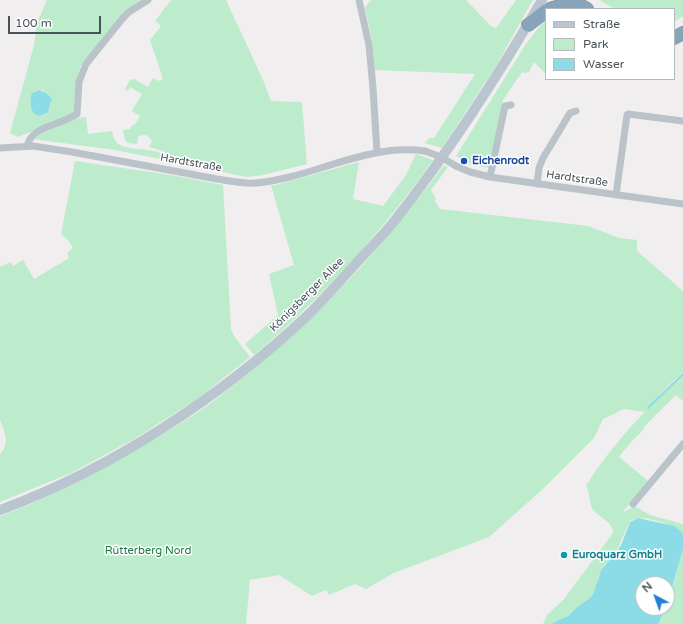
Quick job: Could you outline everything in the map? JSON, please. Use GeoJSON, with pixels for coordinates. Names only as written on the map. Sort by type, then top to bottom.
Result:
{"type":"FeatureCollection","features":[{"type":"Feature","properties":{"kind":"highway"},"geometry":{"type":"LineString","coordinates":[[553,8],[567,4],[583,8]]}},
{"type":"Feature","properties":{"kind":"highway"},"geometry":{"type":"LineString","coordinates":[[528,25],[545,12]]}},
{"type":"Feature","properties":{"kind":"main road","name":"Königsberger Allee"},"geometry":{"type":"LineString","coordinates":[[0,510],[61,484],[126,451],[195,406],[254,362],[307,315],[395,220],[463,127],[528,25],[542,0]]}},
{"type":"Feature","properties":{"kind":"street"},"geometry":{"type":"LineString","coordinates":[[27,146],[28,140],[34,134],[70,119],[77,114],[79,82],[86,64],[122,18],[148,0]]}},
{"type":"Feature","properties":{"kind":"street"},"geometry":{"type":"LineString","coordinates":[[360,0],[369,45],[377,152]]}},
{"type":"Feature","properties":{"kind":"street"},"geometry":{"type":"LineString","coordinates":[[490,177],[506,106],[511,105]]}},
{"type":"Feature","properties":{"kind":"street"},"geometry":{"type":"LineString","coordinates":[[537,184],[539,168],[543,158],[570,113],[576,111]]}},
{"type":"Feature","properties":{"kind":"street"},"geometry":{"type":"LineString","coordinates":[[616,195],[627,115],[683,121]]}},
{"type":"Feature","properties":{"kind":"street","name":"Hardtstraße"},"geometry":{"type":"LineString","coordinates":[[0,148],[33,146],[248,183],[273,180],[377,152],[425,152],[441,157],[470,172],[490,177],[683,204]]}},
{"type":"Feature","properties":{"kind":"street"},"geometry":{"type":"LineString","coordinates":[[633,504],[683,444]]}},
{"type":"Feature","properties":{"kind":"green space"},"geometry":{"type":"Polygon","coordinates":[[[47,0],[143,0],[126,10],[80,67],[76,85],[73,115],[18,137],[10,133],[34,45],[37,23],[47,0]],[[37,90],[30,98],[31,109],[36,115],[48,112],[52,99],[42,90],[37,90]]]}},
{"type":"Feature","properties":{"kind":"green space"},"geometry":{"type":"Polygon","coordinates":[[[171,0],[226,0],[263,80],[271,101],[302,102],[307,164],[263,175],[247,177],[173,162],[166,153],[149,147],[152,142],[146,135],[138,137],[137,144],[128,143],[125,140],[123,130],[130,129],[133,124],[135,125],[140,116],[132,111],[142,94],[130,87],[128,91],[125,89],[130,80],[134,79],[148,87],[153,78],[159,81],[163,79],[150,40],[161,26],[155,21],[171,0]]]}},
{"type":"Feature","properties":{"kind":"green space"},"geometry":{"type":"Polygon","coordinates":[[[371,0],[466,0],[491,26],[496,28],[516,0],[533,0],[496,66],[442,148],[425,143],[429,138],[434,138],[475,74],[375,70],[372,40],[365,7],[371,0]]]}},
{"type":"Feature","properties":{"kind":"green space"},"geometry":{"type":"Polygon","coordinates":[[[599,0],[683,0],[683,16],[675,21],[675,8],[613,8],[599,0]]]}},
{"type":"Feature","properties":{"kind":"green space"},"geometry":{"type":"Polygon","coordinates":[[[545,19],[545,73],[534,62],[529,72],[522,72],[503,100],[489,168],[471,164],[456,156],[526,44],[545,19]]]}},
{"type":"Feature","properties":{"kind":"green space"},"geometry":{"type":"Polygon","coordinates":[[[86,117],[88,134],[112,131],[114,139],[120,145],[155,151],[167,156],[170,161],[115,150],[32,139],[58,125],[86,117]]]}},
{"type":"Feature","properties":{"kind":"green space"},"geometry":{"type":"Polygon","coordinates":[[[416,154],[433,160],[393,213],[327,287],[303,311],[254,355],[245,344],[278,315],[269,274],[294,265],[271,185],[276,185],[359,162],[353,199],[383,206],[406,175],[416,154]]]}},
{"type":"Feature","properties":{"kind":"green space"},"geometry":{"type":"Polygon","coordinates":[[[75,161],[171,175],[223,185],[231,329],[234,336],[250,357],[197,399],[134,439],[71,473],[0,502],[0,454],[5,446],[6,438],[0,420],[0,267],[10,262],[13,266],[23,260],[34,279],[69,258],[67,253],[73,248],[69,241],[61,234],[75,161]]]}},
{"type":"Feature","properties":{"kind":"green space","name":"Rütterberg Nord"},"geometry":{"type":"Polygon","coordinates":[[[444,165],[448,167],[431,190],[440,209],[588,226],[619,238],[637,240],[637,251],[683,291],[683,372],[644,412],[624,409],[603,419],[594,438],[544,488],[489,537],[394,573],[366,589],[355,584],[329,595],[326,590],[312,596],[279,575],[250,580],[246,624],[0,624],[0,516],[44,498],[115,462],[188,419],[234,385],[292,336],[346,282],[397,225],[444,165]]]}},
{"type":"Feature","properties":{"kind":"green space"},"geometry":{"type":"Polygon","coordinates":[[[683,374],[683,401],[676,395],[643,428],[644,429],[619,457],[648,481],[622,513],[635,506],[650,515],[683,524],[683,534],[670,525],[656,521],[639,518],[630,521],[617,550],[601,570],[596,589],[591,597],[564,619],[551,624],[543,624],[547,615],[564,599],[613,533],[613,529],[609,523],[591,507],[586,486],[587,484],[608,454],[632,426],[683,374]]]}},
{"type":"Feature","properties":{"kind":"green space"},"geometry":{"type":"Polygon","coordinates":[[[683,548],[683,624],[658,624],[662,616],[675,616],[675,578],[683,548]]]}},
{"type":"Feature","properties":{"kind":"water"},"geometry":{"type":"Polygon","coordinates":[[[39,90],[46,93],[52,99],[48,112],[43,115],[35,114],[32,111],[30,103],[32,93],[39,90]]]}},
{"type":"Feature","properties":{"kind":"water"},"geometry":{"type":"Polygon","coordinates":[[[638,518],[674,526],[682,532],[683,535],[683,549],[675,577],[635,576],[635,616],[662,616],[658,624],[551,624],[568,616],[577,607],[591,597],[601,570],[618,550],[630,522],[638,518]]]}},
{"type":"Feature","properties":{"kind":"waterway"},"geometry":{"type":"LineString","coordinates":[[648,408],[683,374]]}},
{"type":"Feature","properties":{"kind":"place","name":"Eichenrodt"},"geometry":{"type":"Point","coordinates":[464,161]}},
{"type":"Feature","properties":{"kind":"place","name":"Euroquarz GmbH"},"geometry":{"type":"Point","coordinates":[564,555]}}]}
